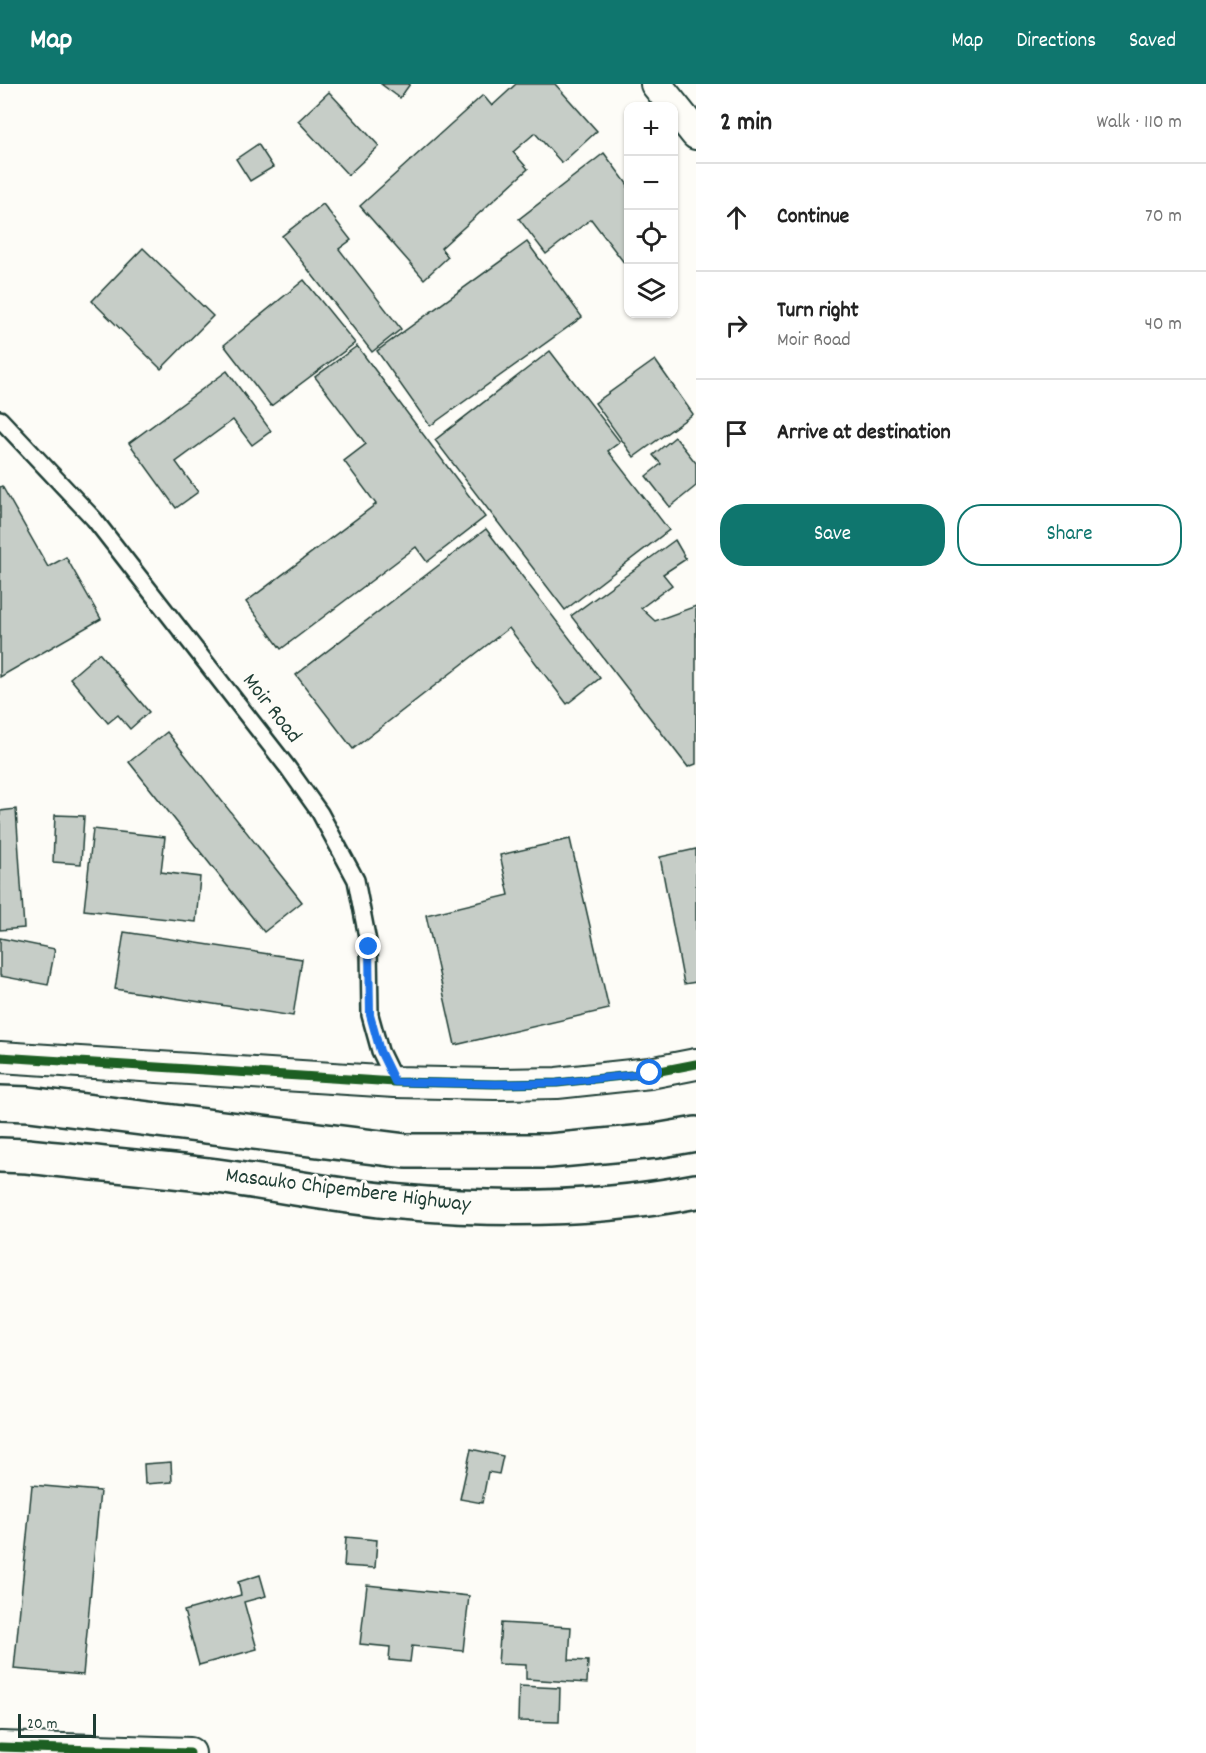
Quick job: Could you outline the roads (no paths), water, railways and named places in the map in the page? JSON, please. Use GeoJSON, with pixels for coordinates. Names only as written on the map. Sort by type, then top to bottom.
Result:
{"type":"FeatureCollection","features":[{"type":"Feature","properties":{"kind":"highway"},"geometry":{"type":"LineString","coordinates":[[0,1103],[29,1104],[221,1126],[406,1151],[549,1151],[656,1141],[696,1134]]}},
{"type":"Feature","properties":{"kind":"highway","name":"Masauko Chipembere Highway"},"geometry":{"type":"LineString","coordinates":[[0,1155],[215,1176],[400,1202],[483,1207],[548,1208],[667,1197],[696,1191]]}},
{"type":"Feature","properties":{"kind":"street"},"geometry":{"type":"LineString","coordinates":[[656,84],[696,134]]}},
{"type":"Feature","properties":{"kind":"street"},"geometry":{"type":"LineString","coordinates":[[0,1057],[395,1082],[495,1084],[556,1083],[650,1073],[696,1064]]}},
{"type":"Feature","properties":{"kind":"street"},"geometry":{"type":"LineString","coordinates":[[0,1747],[190,1753]]}},
{"type":"Feature","properties":{"kind":"lane","name":"Moir Road"},"geometry":{"type":"LineString","coordinates":[[0,419],[94,519],[321,813],[356,880],[369,947],[370,1015],[380,1051],[395,1082]]}}]}
